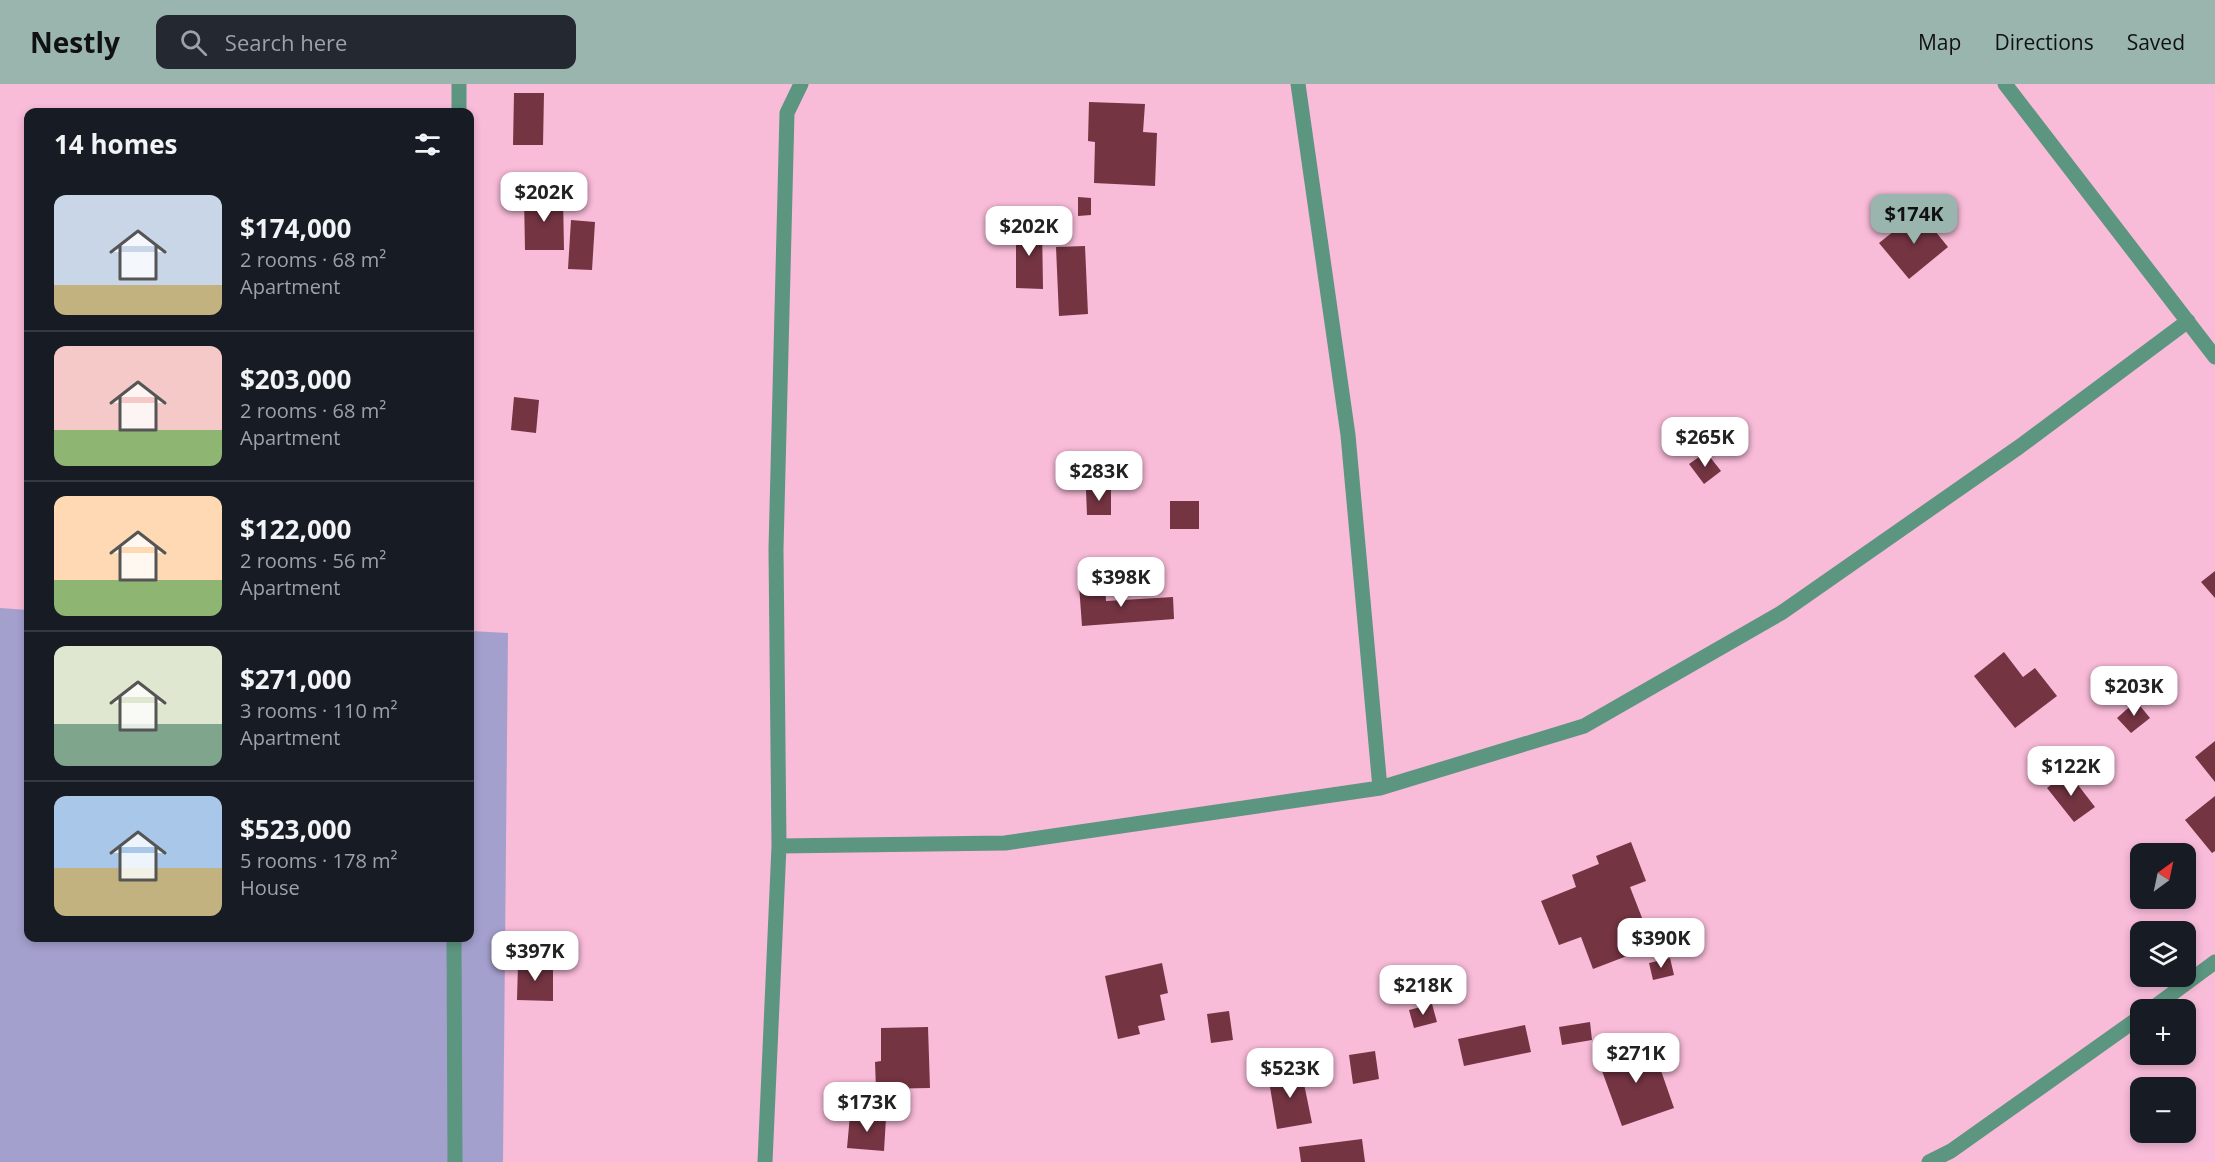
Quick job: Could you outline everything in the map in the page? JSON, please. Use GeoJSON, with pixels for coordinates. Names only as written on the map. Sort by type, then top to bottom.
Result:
{"type":"FeatureCollection","features":[{"type":"Feature","properties":{"kind":"street"},"geometry":{"type":"LineString","coordinates":[[459,84],[459,108]]}},
{"type":"Feature","properties":{"kind":"street"},"geometry":{"type":"LineString","coordinates":[[765,1162],[779,846],[776,549],[787,113],[801,84]]}},
{"type":"Feature","properties":{"kind":"street"},"geometry":{"type":"LineString","coordinates":[[1298,84],[1348,435],[1380,788]]}},
{"type":"Feature","properties":{"kind":"street"},"geometry":{"type":"LineString","coordinates":[[2005,84],[2215,357]]}},
{"type":"Feature","properties":{"kind":"street"},"geometry":{"type":"LineString","coordinates":[[779,846],[1005,843],[1380,788],[1584,726],[1790,606],[2019,447],[2188,321]]}},
{"type":"Feature","properties":{"kind":"street"},"geometry":{"type":"LineString","coordinates":[[454,942],[455,1162]]}},
{"type":"Feature","properties":{"kind":"street"},"geometry":{"type":"LineString","coordinates":[[2165,999],[2215,963]]}},
{"type":"Feature","properties":{"kind":"street"},"geometry":{"type":"LineString","coordinates":[[1929,1162],[1952,1151],[2130,1024]]}},
{"type":"Feature","properties":{"kind":"shaded area"},"geometry":{"type":"Polygon","coordinates":[[[0,608],[24,610],[24,942],[474,942],[474,631],[508,633],[503,1162],[0,1162],[0,608]]]}},
{"type":"Feature","properties":{"kind":"building"},"geometry":{"type":"Polygon","coordinates":[[[514,93],[544,93],[543,145],[513,145],[514,93]]]}},
{"type":"Feature","properties":{"kind":"building"},"geometry":{"type":"Polygon","coordinates":[[[1089,102],[1145,104],[1143,132],[1157,133],[1155,186],[1094,183],[1095,142],[1088,141],[1089,102]]]}},
{"type":"Feature","properties":{"kind":"building"},"geometry":{"type":"Polygon","coordinates":[[[524,196],[563,196],[564,250],[525,250],[524,196]]]}},
{"type":"Feature","properties":{"kind":"building"},"geometry":{"type":"Polygon","coordinates":[[[1078,197],[1091,198],[1091,215],[1078,216],[1078,197]]]}},
{"type":"Feature","properties":{"kind":"building"},"geometry":{"type":"Polygon","coordinates":[[[1919,211],[1948,247],[1909,279],[1879,243],[1919,211]]]}},
{"type":"Feature","properties":{"kind":"building"},"geometry":{"type":"Polygon","coordinates":[[[571,220],[595,222],[592,270],[568,269],[571,220]]]}},
{"type":"Feature","properties":{"kind":"building"},"geometry":{"type":"Polygon","coordinates":[[[1042,225],[1043,289],[1016,288],[1016,226],[1042,225]]]}},
{"type":"Feature","properties":{"kind":"building"},"geometry":{"type":"Polygon","coordinates":[[[1085,246],[1088,314],[1059,316],[1056,247],[1085,246]]]}},
{"type":"Feature","properties":{"kind":"building"},"geometry":{"type":"Polygon","coordinates":[[[514,397],[539,400],[536,433],[511,430],[514,397]]]}},
{"type":"Feature","properties":{"kind":"building"},"geometry":{"type":"Polygon","coordinates":[[[1706,452],[1721,471],[1704,484],[1689,464],[1706,452]]]}},
{"type":"Feature","properties":{"kind":"building"},"geometry":{"type":"Polygon","coordinates":[[[1111,489],[1111,515],[1087,515],[1086,490],[1111,489]]]}},
{"type":"Feature","properties":{"kind":"building"},"geometry":{"type":"Polygon","coordinates":[[[1170,501],[1199,501],[1199,529],[1170,529],[1170,501]]]}},
{"type":"Feature","properties":{"kind":"building"},"geometry":{"type":"Polygon","coordinates":[[[2215,571],[2215,598],[2201,582],[2215,571]]]}},
{"type":"Feature","properties":{"kind":"building"},"geometry":{"type":"Polygon","coordinates":[[[1105,583],[1106,601],[1173,597],[1174,619],[1082,626],[1079,585],[1105,583]]]}},
{"type":"Feature","properties":{"kind":"building"},"geometry":{"type":"Polygon","coordinates":[[[2004,652],[2023,677],[2035,668],[2057,696],[2015,728],[1974,676],[2004,652]]]}},
{"type":"Feature","properties":{"kind":"building"},"geometry":{"type":"Polygon","coordinates":[[[2136,701],[2150,718],[2131,733],[2117,718],[2136,701]]]}},
{"type":"Feature","properties":{"kind":"building"},"geometry":{"type":"Polygon","coordinates":[[[2215,741],[2215,782],[2195,757],[2215,741]]]}},
{"type":"Feature","properties":{"kind":"building"},"geometry":{"type":"Polygon","coordinates":[[[2068,772],[2095,807],[2074,822],[2047,788],[2068,772]]]}},
{"type":"Feature","properties":{"kind":"building"},"geometry":{"type":"Polygon","coordinates":[[[2215,796],[2215,851],[2212,853],[2185,820],[2215,796]]]}},
{"type":"Feature","properties":{"kind":"building"},"geometry":{"type":"Polygon","coordinates":[[[1631,842],[1646,881],[1630,887],[1653,946],[1593,969],[1581,937],[1559,945],[1541,901],[1576,887],[1572,875],[1599,864],[1596,856],[1631,842]]]}},
{"type":"Feature","properties":{"kind":"building"},"geometry":{"type":"Polygon","coordinates":[[[1670,958],[1674,975],[1653,980],[1649,963],[1670,958]]]}},
{"type":"Feature","properties":{"kind":"building"},"geometry":{"type":"Polygon","coordinates":[[[1162,963],[1168,993],[1160,995],[1165,1020],[1138,1026],[1140,1034],[1118,1039],[1105,976],[1162,963]]]}},
{"type":"Feature","properties":{"kind":"building"},"geometry":{"type":"Polygon","coordinates":[[[518,964],[553,964],[553,1001],[517,1000],[518,964]]]}},
{"type":"Feature","properties":{"kind":"building"},"geometry":{"type":"Polygon","coordinates":[[[1432,1004],[1437,1022],[1414,1028],[1409,1010],[1432,1004]]]}},
{"type":"Feature","properties":{"kind":"building"},"geometry":{"type":"Polygon","coordinates":[[[1229,1011],[1233,1040],[1211,1043],[1207,1014],[1229,1011]]]}},
{"type":"Feature","properties":{"kind":"building"},"geometry":{"type":"Polygon","coordinates":[[[1590,1022],[1592,1040],[1562,1045],[1559,1027],[1590,1022]]]}},
{"type":"Feature","properties":{"kind":"building"},"geometry":{"type":"Polygon","coordinates":[[[1525,1025],[1531,1052],[1464,1066],[1458,1039],[1525,1025]]]}},
{"type":"Feature","properties":{"kind":"building"},"geometry":{"type":"Polygon","coordinates":[[[928,1027],[930,1088],[876,1089],[875,1062],[881,1061],[881,1028],[928,1027]]]}},
{"type":"Feature","properties":{"kind":"building"},"geometry":{"type":"Polygon","coordinates":[[[1651,1042],[1674,1108],[1622,1126],[1598,1060],[1651,1042]]]}},
{"type":"Feature","properties":{"kind":"building"},"geometry":{"type":"Polygon","coordinates":[[[1375,1051],[1379,1079],[1353,1084],[1349,1055],[1375,1051]]]}},
{"type":"Feature","properties":{"kind":"building"},"geometry":{"type":"Polygon","coordinates":[[[1301,1069],[1312,1123],[1277,1129],[1268,1075],[1301,1069]]]}},
{"type":"Feature","properties":{"kind":"building"},"geometry":{"type":"Polygon","coordinates":[[[850,1115],[886,1118],[884,1151],[847,1148],[850,1115]]]}},
{"type":"Feature","properties":{"kind":"building"},"geometry":{"type":"Polygon","coordinates":[[[1362,1139],[1365,1162],[1301,1162],[1299,1147],[1362,1139]]]}}]}
